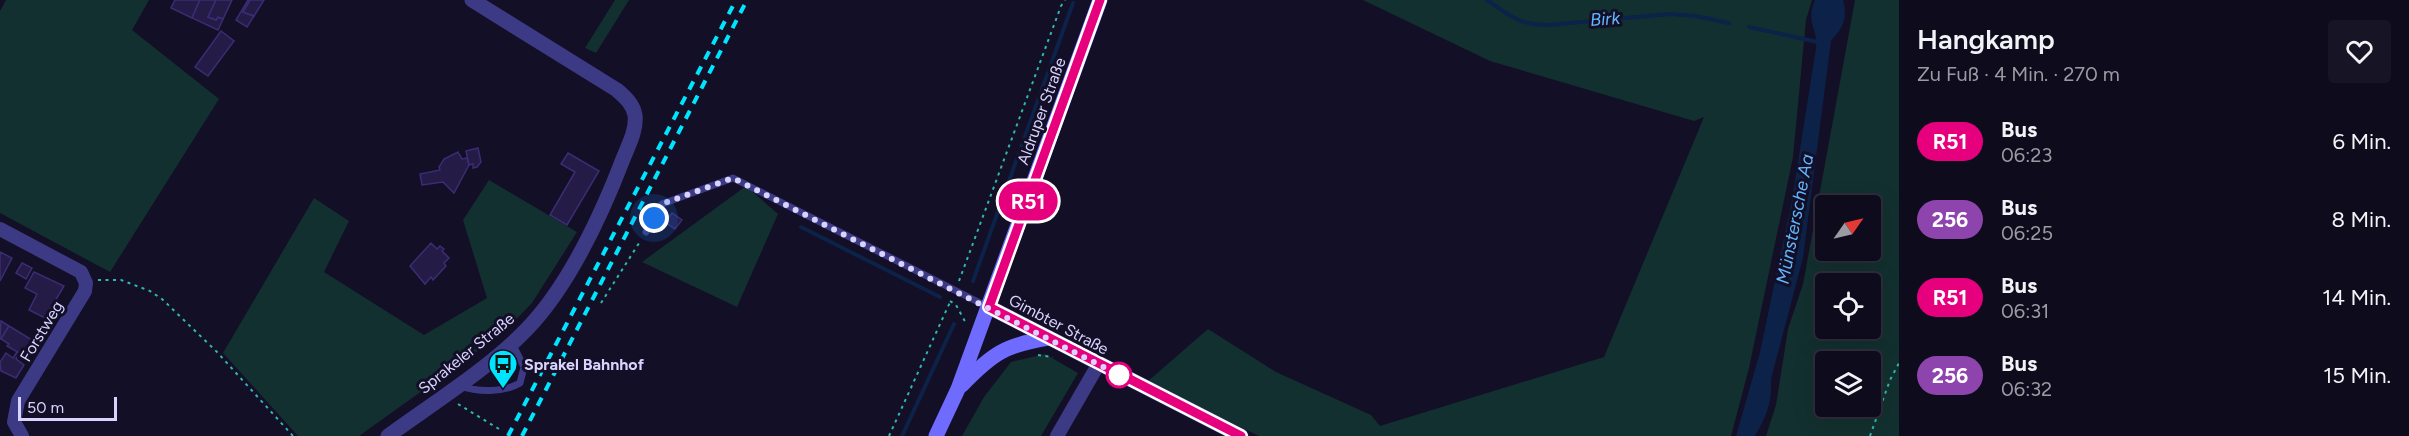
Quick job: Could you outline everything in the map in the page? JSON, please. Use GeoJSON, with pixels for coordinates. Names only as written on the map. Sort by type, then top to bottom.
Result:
{"type":"FeatureCollection","features":[{"type":"Feature","properties":{"kind":"main road","name":"Aldruper Straße"},"geometry":{"type":"LineString","coordinates":[[936,436],[958,389],[989,307],[1100,0]]}},
{"type":"Feature","properties":{"kind":"main road"},"geometry":{"type":"LineString","coordinates":[[958,389],[998,352],[1020,342],[1048,338]]}},
{"type":"Feature","properties":{"kind":"street","name":"Sprakeler Straße"},"geometry":{"type":"LineString","coordinates":[[388,436],[512,343],[527,328],[555,291],[574,260],[609,194],[634,127],[633,108],[627,98],[617,90],[472,0]]}},
{"type":"Feature","properties":{"kind":"street"},"geometry":{"type":"LineString","coordinates":[[0,229],[81,272],[86,287]]}},
{"type":"Feature","properties":{"kind":"street","name":"Forstweg"},"geometry":{"type":"LineString","coordinates":[[22,436],[7,423],[86,287]]}},
{"type":"Feature","properties":{"kind":"street","name":"Gimbter Straße"},"geometry":{"type":"LineString","coordinates":[[989,307],[1098,365],[1241,436]]}},
{"type":"Feature","properties":{"kind":"street"},"geometry":{"type":"LineString","coordinates":[[1057,436],[1098,365]]}},
{"type":"Feature","properties":{"kind":"lane"},"geometry":{"type":"LineString","coordinates":[[646,232],[662,204],[733,178],[989,307]]}},
{"type":"Feature","properties":{"kind":"lane"},"geometry":{"type":"LineString","coordinates":[[450,390],[503,390],[520,383],[524,367],[512,343]]}},
{"type":"Feature","properties":{"kind":"path"},"geometry":{"type":"LineString","coordinates":[[889,436],[955,290],[1065,0]]}},
{"type":"Feature","properties":{"kind":"path"},"geometry":{"type":"LineString","coordinates":[[601,303],[646,232]]}},
{"type":"Feature","properties":{"kind":"path"},"geometry":{"type":"LineString","coordinates":[[86,287],[102,279],[121,280],[150,291],[162,299],[217,352],[293,436]]}},
{"type":"Feature","properties":{"kind":"path"},"geometry":{"type":"LineString","coordinates":[[1869,436],[1890,380],[1899,363]]}},
{"type":"Feature","properties":{"kind":"path"},"geometry":{"type":"LineString","coordinates":[[450,390],[499,429]]}},
{"type":"Feature","properties":{"kind":"green space"},"geometry":{"type":"Polygon","coordinates":[[[6,0],[149,0],[132,30],[219,99],[110,272],[0,213],[0,11],[6,0]]]}},
{"type":"Feature","properties":{"kind":"green space"},"geometry":{"type":"Polygon","coordinates":[[[615,0],[629,0],[596,53],[585,48],[615,0]]]}},
{"type":"Feature","properties":{"kind":"green space"},"geometry":{"type":"Polygon","coordinates":[[[1363,0],[1812,0],[1806,20],[1793,157],[1749,368],[1731,436],[1259,436],[1147,382],[1208,329],[1276,372],[1371,415],[1380,426],[1604,357],[1704,117],[1694,121],[1490,61],[1363,0]]]}},
{"type":"Feature","properties":{"kind":"green space"},"geometry":{"type":"Polygon","coordinates":[[[1855,0],[1899,0],[1899,436],[1766,436],[1776,405],[1788,329],[1803,284],[1815,218],[1815,261],[1881,261],[1881,195],[1819,195],[1855,0]]]}},
{"type":"Feature","properties":{"kind":"green space"},"geometry":{"type":"Polygon","coordinates":[[[489,180],[577,232],[532,303],[503,333],[359,436],[298,436],[223,353],[314,198],[349,221],[324,272],[424,335],[487,298],[463,220],[489,180]]]}},
{"type":"Feature","properties":{"kind":"green space"},"geometry":{"type":"Polygon","coordinates":[[[746,186],[778,214],[737,307],[642,262],[746,186]]]}},
{"type":"Feature","properties":{"kind":"green space"},"geometry":{"type":"Polygon","coordinates":[[[1045,354],[1078,373],[1041,436],[962,436],[984,397],[1011,362],[1045,354]]]}},
{"type":"Feature","properties":{"kind":"water","name":"Münstersche Aa"},"geometry":{"type":"Polygon","coordinates":[[[1815,0],[1843,0],[1845,18],[1831,41],[1803,258],[1771,379],[1771,395],[1766,415],[1755,436],[1736,436],[1760,352],[1792,200],[1816,48],[1811,20],[1815,0]]]}},
{"type":"Feature","properties":{"kind":"building"},"geometry":{"type":"Polygon","coordinates":[[[175,0],[200,0],[192,18],[171,8],[175,0]]]}},
{"type":"Feature","properties":{"kind":"building"},"geometry":{"type":"Polygon","coordinates":[[[200,0],[216,0],[208,17],[216,20],[218,17],[223,19],[218,30],[192,18],[200,0]]]}},
{"type":"Feature","properties":{"kind":"building"},"geometry":{"type":"Polygon","coordinates":[[[216,0],[232,0],[223,19],[218,17],[216,20],[208,17],[216,0]]]}},
{"type":"Feature","properties":{"kind":"building"},"geometry":{"type":"Polygon","coordinates":[[[250,0],[243,12],[254,16],[247,27],[236,20],[250,0]]]}},
{"type":"Feature","properties":{"kind":"building"},"geometry":{"type":"Polygon","coordinates":[[[250,0],[264,0],[254,16],[243,12],[250,0]]]}},
{"type":"Feature","properties":{"kind":"building"},"geometry":{"type":"Polygon","coordinates":[[[221,31],[234,41],[208,76],[195,67],[221,31]]]}},
{"type":"Feature","properties":{"kind":"building"},"geometry":{"type":"Polygon","coordinates":[[[478,148],[481,162],[473,168],[473,164],[469,165],[466,151],[478,148]]]}},
{"type":"Feature","properties":{"kind":"building"},"geometry":{"type":"Polygon","coordinates":[[[458,152],[462,159],[467,158],[469,165],[454,193],[443,182],[422,185],[420,174],[440,170],[439,167],[444,159],[458,152]]]}},
{"type":"Feature","properties":{"kind":"building"},"geometry":{"type":"Polygon","coordinates":[[[568,153],[599,171],[567,225],[550,215],[575,172],[561,164],[568,153]]]}},
{"type":"Feature","properties":{"kind":"building"},"geometry":{"type":"Polygon","coordinates":[[[672,213],[682,220],[675,229],[665,222],[672,213]]]}},
{"type":"Feature","properties":{"kind":"building"},"geometry":{"type":"Polygon","coordinates":[[[431,243],[437,249],[440,246],[444,249],[442,251],[449,258],[444,263],[446,266],[433,280],[431,277],[425,284],[410,266],[431,243]]]}},
{"type":"Feature","properties":{"kind":"building"},"geometry":{"type":"Polygon","coordinates":[[[0,252],[12,258],[0,281],[0,252]]]}},
{"type":"Feature","properties":{"kind":"building"},"geometry":{"type":"Polygon","coordinates":[[[22,263],[32,268],[26,279],[16,273],[22,263]]]}},
{"type":"Feature","properties":{"kind":"building"},"geometry":{"type":"Polygon","coordinates":[[[34,272],[64,286],[45,318],[29,310],[37,294],[25,288],[34,272]]]}},
{"type":"Feature","properties":{"kind":"building"},"geometry":{"type":"Polygon","coordinates":[[[1,321],[9,326],[1,339],[0,338],[1,321]]]}},
{"type":"Feature","properties":{"kind":"building"},"geometry":{"type":"Polygon","coordinates":[[[9,326],[37,343],[28,358],[7,346],[9,344],[1,339],[9,326]]]}},
{"type":"Feature","properties":{"kind":"building"},"geometry":{"type":"Polygon","coordinates":[[[17,352],[20,353],[16,359],[24,365],[16,378],[1,371],[0,362],[6,353],[13,358],[17,352]]]}},
{"type":"Feature","properties":{"kind":"waterway","name":"Birk"},"geometry":{"type":"LineString","coordinates":[[1487,0],[1522,21],[1548,25],[1670,14],[1729,23]]}},
{"type":"Feature","properties":{"kind":"waterway"},"geometry":{"type":"LineString","coordinates":[[973,281],[1073,3]]}},
{"type":"Feature","properties":{"kind":"waterway","name":"Birk"},"geometry":{"type":"LineString","coordinates":[[1749,27],[1822,43]]}},
{"type":"Feature","properties":{"kind":"waterway"},"geometry":{"type":"LineString","coordinates":[[801,227],[940,297]]}},
{"type":"Feature","properties":{"kind":"waterway"},"geometry":{"type":"LineString","coordinates":[[902,436],[954,324]]}},
{"type":"Feature","properties":{"kind":"railway"},"geometry":{"type":"LineString","coordinates":[[508,436],[736,0]]}},
{"type":"Feature","properties":{"kind":"railway"},"geometry":{"type":"LineString","coordinates":[[522,436],[747,0]]}},
{"type":"Feature","properties":{"kind":"bus line","name":"R51"},"geometry":{"type":"LineString","coordinates":[[1100,0],[989,307],[1098,365],[1241,436]]}},
{"type":"Feature","properties":{"kind":"place","name":"Sprakel Bahnhof"},"geometry":{"type":"Point","coordinates":[503,390]}},
{"type":"Feature","properties":{"kind":"route"},"geometry":{"type":"LineString","coordinates":[[654,218],[662,204],[733,178],[1121,376],[1119,375]]}}]}
